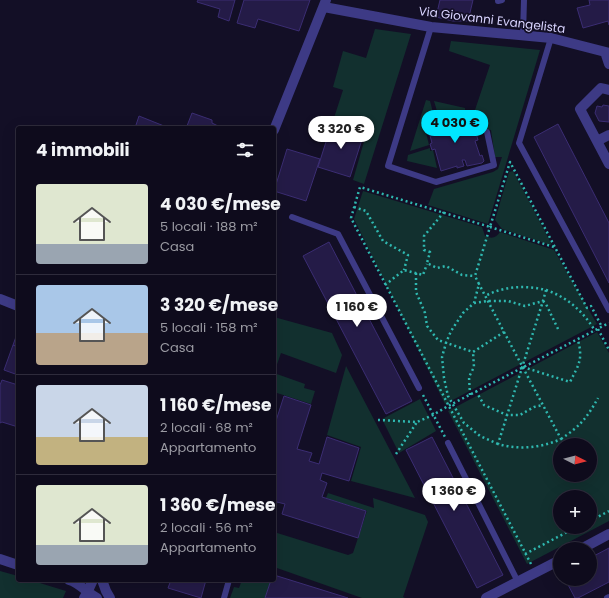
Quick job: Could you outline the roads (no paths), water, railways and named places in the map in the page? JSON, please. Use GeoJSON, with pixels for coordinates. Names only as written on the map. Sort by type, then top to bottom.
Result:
{"type":"FeatureCollection","features":[{"type":"Feature","properties":{"kind":"street","name":"Via Giovanni Evangelista"},"geometry":{"type":"LineString","coordinates":[[325,4],[431,28],[551,38],[607,53]]}},
{"type":"Feature","properties":{"kind":"street"},"geometry":{"type":"LineString","coordinates":[[276,126],[325,4]]}},
{"type":"Feature","properties":{"kind":"street"},"geometry":{"type":"LineString","coordinates":[[607,53],[609,64]]}},
{"type":"Feature","properties":{"kind":"street"},"geometry":{"type":"LineString","coordinates":[[609,90],[601,88],[580,109],[609,164]]}},
{"type":"Feature","properties":{"kind":"street"},"geometry":{"type":"LineString","coordinates":[[597,141],[609,135]]}},
{"type":"Feature","properties":{"kind":"street"},"geometry":{"type":"LineString","coordinates":[[0,300],[16,305]]}},
{"type":"Feature","properties":{"kind":"street"},"geometry":{"type":"LineString","coordinates":[[594,542],[609,534]]}},
{"type":"Feature","properties":{"kind":"street"},"geometry":{"type":"LineString","coordinates":[[0,559],[16,564]]}},
{"type":"Feature","properties":{"kind":"street"},"geometry":{"type":"LineString","coordinates":[[486,598],[553,564]]}},
{"type":"Feature","properties":{"kind":"street"},"geometry":{"type":"LineString","coordinates":[[76,582],[85,595],[97,598]]}},
{"type":"Feature","properties":{"kind":"street"},"geometry":{"type":"LineString","coordinates":[[85,595],[92,582]]}},
{"type":"Feature","properties":{"kind":"street"},"geometry":{"type":"LineString","coordinates":[[103,582],[110,598]]}},
{"type":"Feature","properties":{"kind":"lane"},"geometry":{"type":"LineString","coordinates":[[498,0],[502,0]]}},
{"type":"Feature","properties":{"kind":"lane"},"geometry":{"type":"LineString","coordinates":[[523,35],[524,0]]}},
{"type":"Feature","properties":{"kind":"lane"},"geometry":{"type":"LineString","coordinates":[[431,28],[388,166],[436,182],[494,165],[487,132]]}},
{"type":"Feature","properties":{"kind":"lane"},"geometry":{"type":"LineString","coordinates":[[551,38],[519,143],[609,310]]}},
{"type":"Feature","properties":{"kind":"lane"},"geometry":{"type":"LineString","coordinates":[[292,217],[338,234],[418,388]]}},
{"type":"Feature","properties":{"kind":"lane"},"geometry":{"type":"LineString","coordinates":[[448,443],[518,582]]}},
{"type":"Feature","properties":{"kind":"lane"},"geometry":{"type":"LineString","coordinates":[[224,598],[228,582]]}}]}
